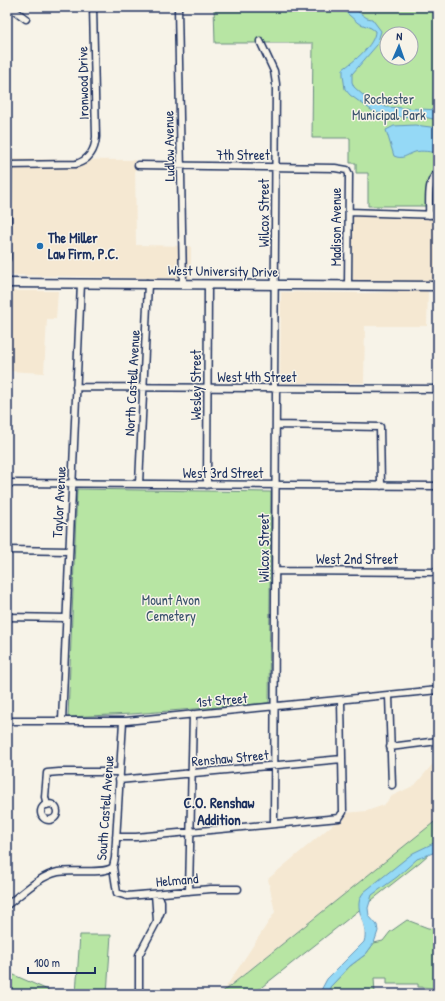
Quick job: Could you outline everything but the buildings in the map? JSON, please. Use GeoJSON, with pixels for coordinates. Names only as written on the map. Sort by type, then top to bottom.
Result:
{"type":"FeatureCollection","features":[{"type":"Feature","properties":{"kind":"main road","name":"West University Drive"},"geometry":{"type":"LineString","coordinates":[[7,282],[275,286],[438,286]]}},
{"type":"Feature","properties":{"kind":"street"},"geometry":{"type":"LineString","coordinates":[[10,7],[26,19]]}},
{"type":"Feature","properties":{"kind":"street","name":"Ironwood Drive"},"geometry":{"type":"LineString","coordinates":[[7,165],[73,165],[80,163],[93,152],[96,142],[92,7]]}},
{"type":"Feature","properties":{"kind":"street","name":"Ludlow Avenue"},"geometry":{"type":"LineString","coordinates":[[178,7],[183,284]]}},
{"type":"Feature","properties":{"kind":"street","name":"Wilcox Street"},"geometry":{"type":"LineString","coordinates":[[260,41],[276,79],[276,571],[274,824]]}},
{"type":"Feature","properties":{"kind":"street"},"geometry":{"type":"LineString","coordinates":[[7,165],[7,259]]}},
{"type":"Feature","properties":{"kind":"street","name":"7th Street"},"geometry":{"type":"LineString","coordinates":[[138,165],[181,167],[341,168],[347,170]]}},
{"type":"Feature","properties":{"kind":"street","name":"Madison Avenue"},"geometry":{"type":"LineString","coordinates":[[347,170],[349,174],[348,286]]}},
{"type":"Feature","properties":{"kind":"street"},"geometry":{"type":"LineString","coordinates":[[430,214],[431,180],[438,172]]}},
{"type":"Feature","properties":{"kind":"street"},"geometry":{"type":"LineString","coordinates":[[349,212],[438,215]]}},
{"type":"Feature","properties":{"kind":"street","name":"Taylor Avenue"},"geometry":{"type":"LineString","coordinates":[[62,721],[81,283]]}},
{"type":"Feature","properties":{"kind":"street","name":"North Castell Avenue"},"geometry":{"type":"LineString","coordinates":[[139,484],[148,283]]}},
{"type":"Feature","properties":{"kind":"street","name":"Wesley Street"},"geometry":{"type":"LineString","coordinates":[[208,285],[208,485]]}},
{"type":"Feature","properties":{"kind":"street","name":"West 4th Street"},"geometry":{"type":"LineString","coordinates":[[76,387],[438,389]]}},
{"type":"Feature","properties":{"kind":"street"},"geometry":{"type":"LineString","coordinates":[[276,425],[380,427],[381,486]]}},
{"type":"Feature","properties":{"kind":"street","name":"West 3rd Street"},"geometry":{"type":"LineString","coordinates":[[7,483],[438,486]]}},
{"type":"Feature","properties":{"kind":"street"},"geometry":{"type":"LineString","coordinates":[[7,550],[69,551]]}},
{"type":"Feature","properties":{"kind":"street","name":"West 2nd Street"},"geometry":{"type":"LineString","coordinates":[[276,571],[438,572]]}},
{"type":"Feature","properties":{"kind":"street"},"geometry":{"type":"LineString","coordinates":[[7,617],[66,618]]}},
{"type":"Feature","properties":{"kind":"street","name":"1st Street"},"geometry":{"type":"LineString","coordinates":[[7,721],[123,721],[341,701],[438,690]]}},
{"type":"Feature","properties":{"kind":"street"},"geometry":{"type":"LineString","coordinates":[[389,696],[392,785]]}},
{"type":"Feature","properties":{"kind":"street"},"geometry":{"type":"LineString","coordinates":[[116,837],[190,832],[336,818],[342,816],[341,701]]}},
{"type":"Feature","properties":{"kind":"street"},"geometry":{"type":"LineString","coordinates":[[189,891],[193,714]]}},
{"type":"Feature","properties":{"kind":"street","name":"South Castell Avenue"},"geometry":{"type":"LineString","coordinates":[[119,895],[116,890],[116,875],[113,867],[115,858],[123,721]]}},
{"type":"Feature","properties":{"kind":"street"},"geometry":{"type":"LineString","coordinates":[[390,747],[438,741]]}},
{"type":"Feature","properties":{"kind":"street","name":"Renshaw Street"},"geometry":{"type":"LineString","coordinates":[[119,780],[342,759]]}},
{"type":"Feature","properties":{"kind":"street"},"geometry":{"type":"LineString","coordinates":[[46,805],[45,797],[47,774],[59,772],[120,772]]}},
{"type":"Feature","properties":{"kind":"street"},"geometry":{"type":"LineString","coordinates":[[7,905],[41,880],[53,874],[70,871],[105,871],[113,867]]}},
{"type":"Feature","properties":{"kind":"street","name":"Helmand"},"geometry":{"type":"LineString","coordinates":[[119,895],[238,889]]}},
{"type":"Feature","properties":{"kind":"street"},"geometry":{"type":"LineString","coordinates":[[139,994],[139,955],[157,921],[155,894]]}},
{"type":"Feature","properties":{"kind":"shaded area"},"geometry":{"type":"Polygon","coordinates":[[[7,159],[135,160],[136,245],[191,246],[191,279],[7,275],[7,159]]]}},
{"type":"Feature","properties":{"kind":"shaded area"},"geometry":{"type":"Polygon","coordinates":[[[352,216],[438,218],[438,282],[352,281],[352,216]]]}},
{"type":"Feature","properties":{"kind":"shaded area"},"geometry":{"type":"Polygon","coordinates":[[[428,290],[427,326],[365,326],[364,383],[280,383],[281,292],[365,293],[428,290]]]}},
{"type":"Feature","properties":{"kind":"shaded area"},"geometry":{"type":"Polygon","coordinates":[[[7,291],[58,291],[56,319],[47,319],[44,373],[7,371],[7,291]]]}},
{"type":"Feature","properties":{"kind":"shaded area"},"geometry":{"type":"Polygon","coordinates":[[[438,763],[438,819],[224,990],[275,912],[268,879],[337,821],[343,819],[345,813],[367,811],[384,805],[392,796],[415,785],[432,765],[438,763]]]}},
{"type":"Feature","properties":{"kind":"green space","name":"Rochester Municipal Park"},"geometry":{"type":"Polygon","coordinates":[[[214,7],[438,7],[438,212],[434,212],[432,206],[368,206],[368,173],[356,173],[356,163],[350,163],[350,138],[312,138],[313,43],[215,43],[214,7]]]}},
{"type":"Feature","properties":{"kind":"green space","name":"Mount Avon Cemetery"},"geometry":{"type":"Polygon","coordinates":[[[77,489],[271,492],[269,703],[132,714],[68,717],[77,489]]]}},
{"type":"Feature","properties":{"kind":"green space"},"geometry":{"type":"Polygon","coordinates":[[[438,819],[438,846],[420,862],[253,994],[220,994],[438,819]]]}},
{"type":"Feature","properties":{"kind":"green space"},"geometry":{"type":"Polygon","coordinates":[[[407,920],[428,928],[438,929],[438,988],[418,987],[418,984],[387,984],[387,978],[374,978],[375,994],[330,994],[330,987],[350,966],[366,954],[374,943],[383,941],[390,932],[407,920]]]}},
{"type":"Feature","properties":{"kind":"green space"},"geometry":{"type":"Polygon","coordinates":[[[80,935],[111,935],[107,994],[76,994],[80,935]]]}},
{"type":"Feature","properties":{"kind":"green space"},"geometry":{"type":"Polygon","coordinates":[[[7,972],[57,994],[7,994],[7,972]]]}},
{"type":"Feature","properties":{"kind":"water"},"geometry":{"type":"Polygon","coordinates":[[[340,7],[351,7],[367,18],[372,19],[379,28],[377,45],[352,74],[352,82],[354,87],[364,96],[386,107],[438,110],[438,120],[419,116],[396,117],[374,112],[350,95],[345,89],[343,69],[358,58],[368,47],[375,31],[358,23],[340,7]]]}},
{"type":"Feature","properties":{"kind":"water"},"geometry":{"type":"Polygon","coordinates":[[[415,125],[438,128],[438,153],[421,151],[402,157],[394,156],[386,130],[394,126],[415,125]]]}},
{"type":"Feature","properties":{"kind":"water"},"geometry":{"type":"Polygon","coordinates":[[[438,841],[438,851],[417,859],[397,877],[372,895],[368,908],[369,916],[377,925],[378,931],[374,943],[366,954],[350,966],[330,987],[330,994],[319,994],[327,979],[364,942],[365,928],[359,910],[359,904],[360,898],[364,892],[413,853],[438,841]]]}},
{"type":"Feature","properties":{"kind":"place","name":"The Miller Law Firm, P.C."},"geometry":{"type":"Point","coordinates":[40,246]}},
{"type":"Feature","properties":{"kind":"district","name":"C.O. Renshaw Addition"},"geometry":{"type":"Point","coordinates":[219,812]}}]}
